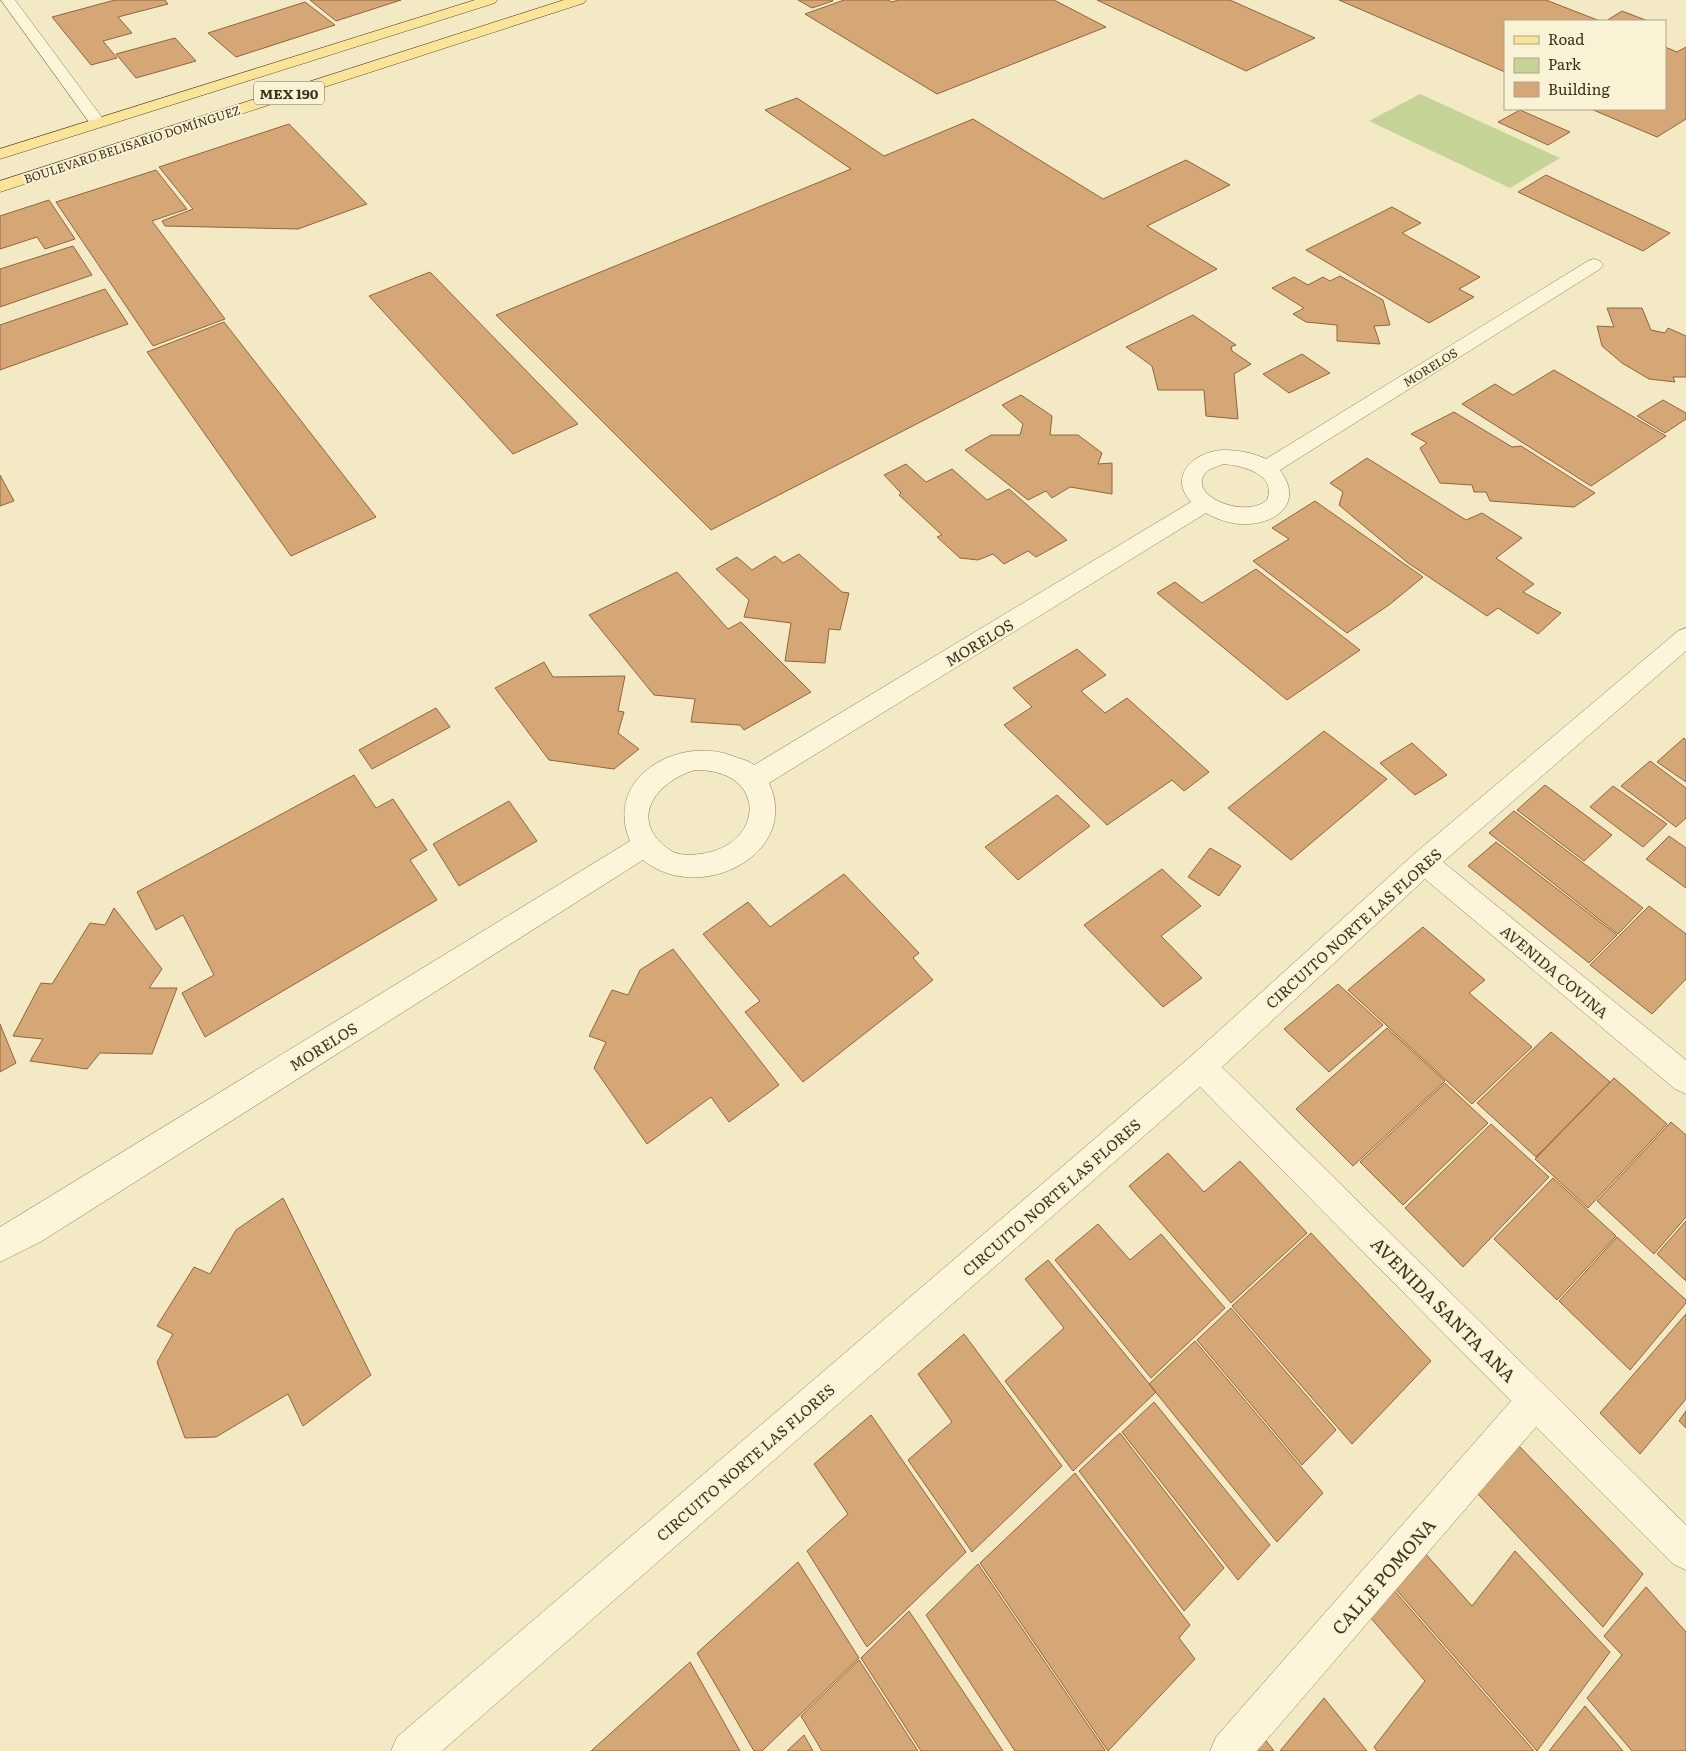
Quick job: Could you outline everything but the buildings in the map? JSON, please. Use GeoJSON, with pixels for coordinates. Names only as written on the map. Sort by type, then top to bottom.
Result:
{"type":"FeatureCollection","features":[{"type":"Feature","properties":{"kind":"main road","name":"BOULEVARD BELISARIO DOMÍNGUEZ"},"geometry":{"type":"LineString","coordinates":[[0,154],[490,0]]}},
{"type":"Feature","properties":{"kind":"main road","name":"BOULEVARD BELISARIO DOMÍNGUEZ"},"geometry":{"type":"LineString","coordinates":[[0,187],[579,0]]}},
{"type":"Feature","properties":{"kind":"street"},"geometry":{"type":"LineString","coordinates":[[8,0],[98,123]]}},
{"type":"Feature","properties":{"kind":"street","name":"MORELOS"},"geometry":{"type":"LineString","coordinates":[[1266,468],[1594,264]]}},
{"type":"Feature","properties":{"kind":"street"},"geometry":{"type":"LineString","coordinates":[[1223,457],[1239,458],[1266,468],[1276,478],[1280,488],[1280,498],[1274,507],[1263,514],[1249,517],[1218,512],[1205,504],[1196,495],[1192,484],[1193,474],[1199,466],[1210,460],[1223,457]]}},
{"type":"Feature","properties":{"kind":"street","name":"MORELOS"},"geometry":{"type":"LineString","coordinates":[[753,779],[1205,504]]}},
{"type":"Feature","properties":{"kind":"street","name":"CIRCUITO NORTE LAS FLORES"},"geometry":{"type":"LineString","coordinates":[[411,1751],[1201,1067],[1424,862],[1686,637]]}},
{"type":"Feature","properties":{"kind":"street"},"geometry":{"type":"LineString","coordinates":[[696,760],[717,761],[737,767],[753,779],[762,795],[764,814],[758,832],[746,848],[726,861],[704,867],[681,866],[660,859],[645,846],[637,829],[636,810],[642,792],[656,776],[674,765],[696,760]]}},
{"type":"Feature","properties":{"kind":"street","name":"MORELOS"},"geometry":{"type":"LineString","coordinates":[[0,1245],[30,1229],[645,846]]}},
{"type":"Feature","properties":{"kind":"street","name":"AVENIDA COVINA"},"geometry":{"type":"LineString","coordinates":[[1424,862],[1686,1079]]}},
{"type":"Feature","properties":{"kind":"street","name":"AVENIDA SANTA ANA"},"geometry":{"type":"LineString","coordinates":[[1201,1067],[1686,1551]]}},
{"type":"Feature","properties":{"kind":"street","name":"CALLE POMONA"},"geometry":{"type":"LineString","coordinates":[[1230,1751],[1536,1400]]}},
{"type":"Feature","properties":{"kind":"green space"},"geometry":{"type":"Polygon","coordinates":[[[1420,94],[1560,158],[1510,188],[1369,121],[1420,94]]]}}]}
